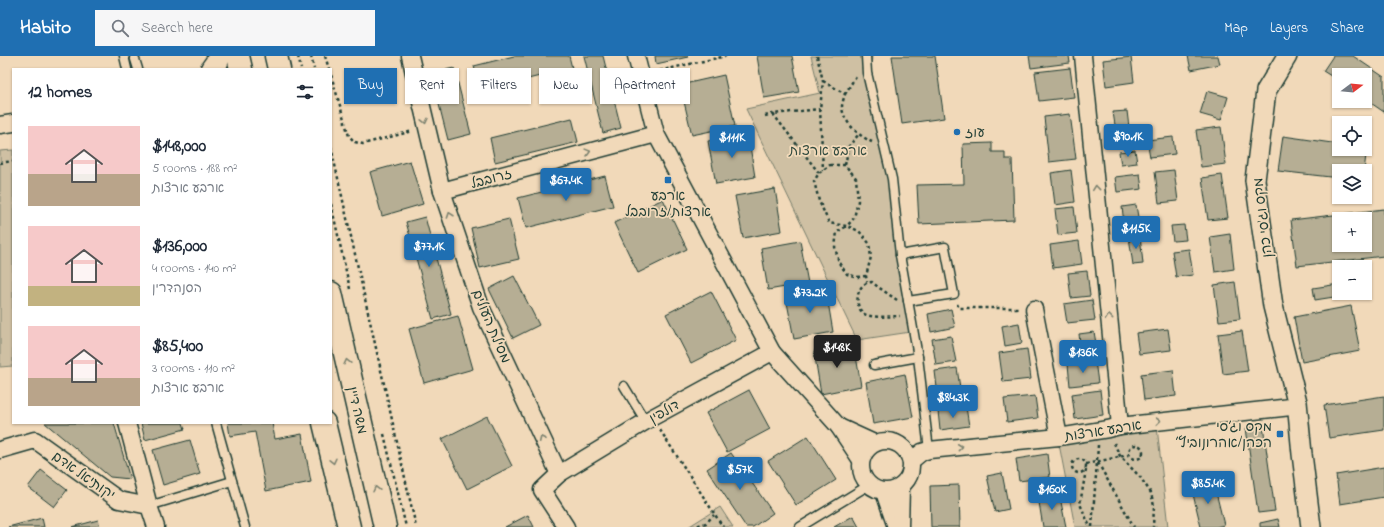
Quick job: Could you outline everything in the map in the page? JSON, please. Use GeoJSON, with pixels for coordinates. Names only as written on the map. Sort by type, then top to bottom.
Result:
{"type":"FeatureCollection","features":[{"type":"Feature","properties":{"kind":"main road"},"geometry":{"type":"LineString","coordinates":[[213,68],[219,56]]}},
{"type":"Feature","properties":{"kind":"main road"},"geometry":{"type":"LineString","coordinates":[[238,56],[241,68]]}},
{"type":"Feature","properties":{"kind":"main road"},"geometry":{"type":"LineString","coordinates":[[276,56],[279,68]]}},
{"type":"Feature","properties":{"kind":"main road","name":"משה דיין"},"geometry":{"type":"LineString","coordinates":[[332,297],[385,527]]}},
{"type":"Feature","properties":{"kind":"main road"},"geometry":{"type":"LineString","coordinates":[[324,424],[349,527]]}},
{"type":"Feature","properties":{"kind":"street","name":"מסילת העולים"},"geometry":{"type":"LineString","coordinates":[[410,56],[442,191],[481,307],[559,474]]}},
{"type":"Feature","properties":{"kind":"street"},"geometry":{"type":"LineString","coordinates":[[636,56],[640,68]]}},
{"type":"Feature","properties":{"kind":"street"},"geometry":{"type":"LineString","coordinates":[[1083,56],[1109,429]]}},
{"type":"Feature","properties":{"kind":"street","name":"מקס וג'סי כהן"},"geometry":{"type":"LineString","coordinates":[[1287,56],[1266,91],[1255,180],[1273,306],[1287,359],[1302,454],[1311,527]]}},
{"type":"Feature","properties":{"kind":"street"},"geometry":{"type":"LineString","coordinates":[[649,104],[656,134],[772,352],[838,427],[861,460]]}},
{"type":"Feature","properties":{"kind":"street"},"geometry":{"type":"LineString","coordinates":[[0,125],[12,123]]}},
{"type":"Feature","properties":{"kind":"street","name":"זרובבל"},"geometry":{"type":"LineString","coordinates":[[442,191],[656,134]]}},
{"type":"Feature","properties":{"kind":"street"},"geometry":{"type":"LineString","coordinates":[[1034,309],[1059,437]]}},
{"type":"Feature","properties":{"kind":"street","name":"דולפין"},"geometry":{"type":"LineString","coordinates":[[566,527],[542,490],[559,474],[649,419],[772,352]]}},
{"type":"Feature","properties":{"kind":"street","name":"ארבע ארצות"},"geometry":{"type":"LineString","coordinates":[[911,461],[922,452],[930,450],[1059,437],[1294,405]]}},
{"type":"Feature","properties":{"kind":"street"},"geometry":{"type":"LineString","coordinates":[[127,424],[156,527]]}},
{"type":"Feature","properties":{"kind":"street"},"geometry":{"type":"LineString","coordinates":[[838,427],[874,443]]}},
{"type":"Feature","properties":{"kind":"street","name":"יקותיאל אדם"},"geometry":{"type":"LineString","coordinates":[[0,450],[35,440],[119,500],[149,506]]}},
{"type":"Feature","properties":{"kind":"street"},"geometry":{"type":"LineString","coordinates":[[882,440],[894,442],[902,446],[907,452],[911,461],[911,472],[907,480],[901,486],[884,492],[876,490],[863,478],[860,469],[861,460],[867,449],[874,443],[882,440]]}},
{"type":"Feature","properties":{"kind":"street"},"geometry":{"type":"LineString","coordinates":[[900,527],[901,486]]}},
{"type":"Feature","properties":{"kind":"street"},"geometry":{"type":"LineString","coordinates":[[884,492],[896,527]]}},
{"type":"Feature","properties":{"kind":"lane"},"geometry":{"type":"LineString","coordinates":[[124,56],[128,68]]}},
{"type":"Feature","properties":{"kind":"lane"},"geometry":{"type":"LineString","coordinates":[[134,56],[138,68]]}},
{"type":"Feature","properties":{"kind":"lane"},"geometry":{"type":"LineString","coordinates":[[866,56],[867,73],[892,179],[900,255],[918,357],[930,450]]}},
{"type":"Feature","properties":{"kind":"lane"},"geometry":{"type":"LineString","coordinates":[[900,255],[945,247],[954,294],[910,308]]}},
{"type":"Feature","properties":{"kind":"lane"},"geometry":{"type":"LineString","coordinates":[[874,365],[918,357]]}},
{"type":"Feature","properties":{"kind":"lane"},"geometry":{"type":"LineString","coordinates":[[624,386],[649,419]]}},
{"type":"Feature","properties":{"kind":"lane"},"geometry":{"type":"LineString","coordinates":[[216,424],[245,527]]}},
{"type":"Feature","properties":{"kind":"lane"},"geometry":{"type":"LineString","coordinates":[[149,506],[232,481]]}},
{"type":"Feature","properties":{"kind":"lane"},"geometry":{"type":"LineString","coordinates":[[800,527],[869,485]]}},
{"type":"Feature","properties":{"kind":"path"},"geometry":{"type":"LineString","coordinates":[[298,56],[301,68]]}},
{"type":"Feature","properties":{"kind":"path"},"geometry":{"type":"LineString","coordinates":[[311,56],[314,68]]}},
{"type":"Feature","properties":{"kind":"path"},"geometry":{"type":"LineString","coordinates":[[325,56],[329,68]]}},
{"type":"Feature","properties":{"kind":"path"},"geometry":{"type":"LineString","coordinates":[[673,68],[726,56]]}},
{"type":"Feature","properties":{"kind":"path"},"geometry":{"type":"LineString","coordinates":[[817,56],[823,81],[820,109],[823,170]]}},
{"type":"Feature","properties":{"kind":"path"},"geometry":{"type":"LineString","coordinates":[[857,76],[845,94],[842,107],[847,123],[870,142]]}},
{"type":"Feature","properties":{"kind":"path"},"geometry":{"type":"LineString","coordinates":[[332,78],[349,136],[355,142],[363,144],[427,128]]}},
{"type":"Feature","properties":{"kind":"path"},"geometry":{"type":"LineString","coordinates":[[823,81],[845,94]]}},
{"type":"Feature","properties":{"kind":"path"},"geometry":{"type":"LineString","coordinates":[[765,116],[820,109]]}},
{"type":"Feature","properties":{"kind":"path"},"geometry":{"type":"LineString","coordinates":[[773,114],[818,173]]}},
{"type":"Feature","properties":{"kind":"path"},"geometry":{"type":"LineString","coordinates":[[845,165],[849,146],[859,134]]}},
{"type":"Feature","properties":{"kind":"path"},"geometry":{"type":"LineString","coordinates":[[332,151],[416,527]]}},
{"type":"Feature","properties":{"kind":"path"},"geometry":{"type":"LineString","coordinates":[[0,163],[12,161]]}},
{"type":"Feature","properties":{"kind":"path"},"geometry":{"type":"LineString","coordinates":[[845,165],[830,166],[818,173],[814,180],[819,201],[829,223],[847,226],[859,231],[869,243],[871,257],[866,276],[867,282]]}},
{"type":"Feature","properties":{"kind":"path"},"geometry":{"type":"LineString","coordinates":[[845,165],[856,178],[858,201],[854,218],[847,226],[837,232],[835,247],[839,263],[847,274],[857,278],[866,276]]}},
{"type":"Feature","properties":{"kind":"path"},"geometry":{"type":"LineString","coordinates":[[867,282],[872,282],[910,308],[869,316],[863,313],[859,305],[857,292],[867,282]]}},
{"type":"Feature","properties":{"kind":"path"},"geometry":{"type":"LineString","coordinates":[[954,294],[959,308],[1034,309]]}},
{"type":"Feature","properties":{"kind":"path"},"geometry":{"type":"LineString","coordinates":[[649,419],[723,527]]}},
{"type":"Feature","properties":{"kind":"path"},"geometry":{"type":"LineString","coordinates":[[1109,429],[1120,456],[1140,477],[1151,493],[1154,506],[1153,527]]}},
{"type":"Feature","properties":{"kind":"path"},"geometry":{"type":"LineString","coordinates":[[1091,527],[1097,461],[1109,429]]}},
{"type":"Feature","properties":{"kind":"path"},"geometry":{"type":"LineString","coordinates":[[1134,445],[1139,446],[1143,450],[1142,456],[1138,460],[1132,459],[1128,454],[1129,449],[1134,445]]}},
{"type":"Feature","properties":{"kind":"path"},"geometry":{"type":"LineString","coordinates":[[1086,464],[1128,454]]}},
{"type":"Feature","properties":{"kind":"path"},"geometry":{"type":"LineString","coordinates":[[1086,470],[1082,473],[1076,472],[1072,468],[1073,462],[1078,459],[1083,459],[1086,464],[1086,470],[1080,504],[1091,527]]}},
{"type":"Feature","properties":{"kind":"path"},"geometry":{"type":"LineString","coordinates":[[1097,461],[1134,527]]}},
{"type":"Feature","properties":{"kind":"path"},"geometry":{"type":"LineString","coordinates":[[692,527],[706,523],[714,514]]}},
{"type":"Feature","properties":{"kind":"green space","name":"ארבע ארצות"},"geometry":{"type":"Polygon","coordinates":[[[811,56],[872,56],[871,69],[917,331],[857,340],[746,109],[820,93],[811,56]]]}},
{"type":"Feature","properties":{"kind":"green space"},"geometry":{"type":"Polygon","coordinates":[[[12,150],[12,366],[0,367],[0,151],[12,150]]]}},
{"type":"Feature","properties":{"kind":"green space"},"geometry":{"type":"Polygon","coordinates":[[[1157,427],[1168,527],[1075,527],[1059,444],[1157,427]]]}},
{"type":"Feature","properties":{"kind":"green space"},"geometry":{"type":"Polygon","coordinates":[[[720,507],[733,527],[688,527],[720,507]]]}},
{"type":"Feature","properties":{"kind":"building"},"geometry":{"type":"Polygon","coordinates":[[[514,56],[569,56],[572,68],[539,68],[539,76],[531,78],[531,68],[474,68],[474,66],[514,56]]]}},
{"type":"Feature","properties":{"kind":"building"},"geometry":{"type":"Polygon","coordinates":[[[584,56],[603,56],[606,68],[600,68],[600,104],[615,104],[621,128],[603,133],[592,88],[592,68],[587,68],[584,56]]]}},
{"type":"Feature","properties":{"kind":"building"},"geometry":{"type":"Polygon","coordinates":[[[655,56],[687,56],[688,57],[656,64],[655,56]]]}},
{"type":"Feature","properties":{"kind":"building"},"geometry":{"type":"Polygon","coordinates":[[[757,56],[792,56],[799,92],[764,98],[757,56]]]}},
{"type":"Feature","properties":{"kind":"building"},"geometry":{"type":"Polygon","coordinates":[[[892,56],[935,56],[944,118],[902,124],[892,56]]]}},
{"type":"Feature","properties":{"kind":"building"},"geometry":{"type":"Polygon","coordinates":[[[1029,56],[1069,56],[1070,63],[1031,68],[1029,56]]]}},
{"type":"Feature","properties":{"kind":"building"},"geometry":{"type":"Polygon","coordinates":[[[1188,56],[1218,56],[1220,64],[1191,70],[1188,56]]]}},
{"type":"Feature","properties":{"kind":"building"},"geometry":{"type":"Polygon","coordinates":[[[1333,56],[1353,56],[1371,68],[1332,68],[1332,77],[1323,71],[1333,56]]]}},
{"type":"Feature","properties":{"kind":"building"},"geometry":{"type":"Polygon","coordinates":[[[1131,57],[1134,82],[1106,86],[1103,60],[1131,57]]]}},
{"type":"Feature","properties":{"kind":"building"},"geometry":{"type":"Polygon","coordinates":[[[1070,68],[1074,97],[1039,101],[1035,72],[1070,68]]]}},
{"type":"Feature","properties":{"kind":"building"},"geometry":{"type":"Polygon","coordinates":[[[1372,69],[1384,77],[1384,112],[1372,104],[1372,69]]]}},
{"type":"Feature","properties":{"kind":"building"},"geometry":{"type":"Polygon","coordinates":[[[724,75],[735,126],[692,135],[685,104],[690,104],[690,83],[724,75]]]}},
{"type":"Feature","properties":{"kind":"building"},"geometry":{"type":"Polygon","coordinates":[[[459,87],[471,134],[448,140],[439,104],[459,104],[459,87]]]}},
{"type":"Feature","properties":{"kind":"building"},"geometry":{"type":"Polygon","coordinates":[[[1207,91],[1228,97],[1221,120],[1200,114],[1207,91]]]}},
{"type":"Feature","properties":{"kind":"building"},"geometry":{"type":"Polygon","coordinates":[[[1127,111],[1130,136],[1117,138],[1113,112],[1127,111]]]}},
{"type":"Feature","properties":{"kind":"building"},"geometry":{"type":"Polygon","coordinates":[[[1070,114],[1076,159],[1049,162],[1044,117],[1070,114]]]}},
{"type":"Feature","properties":{"kind":"building"},"geometry":{"type":"Polygon","coordinates":[[[572,118],[578,142],[495,162],[490,138],[572,118]]]}},
{"type":"Feature","properties":{"kind":"building"},"geometry":{"type":"Polygon","coordinates":[[[1221,127],[1226,164],[1201,167],[1196,130],[1221,127]]]}},
{"type":"Feature","properties":{"kind":"building"},"geometry":{"type":"Polygon","coordinates":[[[748,134],[755,177],[716,184],[708,141],[748,134]]]}},
{"type":"Feature","properties":{"kind":"building"},"geometry":{"type":"Polygon","coordinates":[[[1283,136],[1332,143],[1332,156],[1366,156],[1365,164],[1332,164],[1332,177],[1278,171],[1283,136]]]}},
{"type":"Feature","properties":{"kind":"building"},"geometry":{"type":"Polygon","coordinates":[[[1173,137],[1175,154],[1150,157],[1147,140],[1173,137]]]}},
{"type":"Feature","properties":{"kind":"building"},"geometry":{"type":"Polygon","coordinates":[[[992,143],[992,152],[1005,152],[1005,159],[1012,159],[1014,220],[919,224],[917,185],[964,184],[963,144],[992,143]]]}},
{"type":"Feature","properties":{"kind":"building"},"geometry":{"type":"Polygon","coordinates":[[[1135,150],[1137,163],[1121,165],[1119,152],[1135,150]]]}},
{"type":"Feature","properties":{"kind":"building"},"geometry":{"type":"Polygon","coordinates":[[[410,161],[423,204],[382,216],[370,172],[410,161]]]}},
{"type":"Feature","properties":{"kind":"building"},"geometry":{"type":"Polygon","coordinates":[[[1071,170],[1075,202],[1055,205],[1051,173],[1071,170]]]}},
{"type":"Feature","properties":{"kind":"building"},"geometry":{"type":"Polygon","coordinates":[[[1174,170],[1178,201],[1159,203],[1155,172],[1174,170]]]}},
{"type":"Feature","properties":{"kind":"building"},"geometry":{"type":"Polygon","coordinates":[[[1140,174],[1142,189],[1117,192],[1115,177],[1140,174]]]}},
{"type":"Feature","properties":{"kind":"building"},"geometry":{"type":"Polygon","coordinates":[[[1222,175],[1228,218],[1208,220],[1202,178],[1222,175]]]}},
{"type":"Feature","properties":{"kind":"building"},"geometry":{"type":"Polygon","coordinates":[[[605,176],[613,206],[526,228],[518,198],[605,176]]]}},
{"type":"Feature","properties":{"kind":"building"},"geometry":{"type":"Polygon","coordinates":[[[775,189],[782,231],[743,238],[735,196],[775,189]]]}},
{"type":"Feature","properties":{"kind":"building"},"geometry":{"type":"Polygon","coordinates":[[[663,199],[687,249],[638,273],[614,223],[663,199]]]}},
{"type":"Feature","properties":{"kind":"building"},"geometry":{"type":"Polygon","coordinates":[[[1136,205],[1140,229],[1125,231],[1122,207],[1136,205]]]}},
{"type":"Feature","properties":{"kind":"building"},"geometry":{"type":"Polygon","coordinates":[[[1074,207],[1077,233],[1058,235],[1055,209],[1074,207]]]}},
{"type":"Feature","properties":{"kind":"building"},"geometry":{"type":"Polygon","coordinates":[[[1384,209],[1384,256],[1349,260],[1332,260],[1332,262],[1297,266],[1291,220],[1332,215],[1332,252],[1372,252],[1372,212],[1359,212],[1384,209]]]}},
{"type":"Feature","properties":{"kind":"building"},"geometry":{"type":"Polygon","coordinates":[[[425,217],[451,314],[433,319],[406,222],[425,217]]]}},
{"type":"Feature","properties":{"kind":"building"},"geometry":{"type":"Polygon","coordinates":[[[509,219],[519,259],[480,268],[471,228],[509,219]]]}},
{"type":"Feature","properties":{"kind":"building"},"geometry":{"type":"Polygon","coordinates":[[[1184,225],[1186,240],[1173,241],[1171,226],[1184,225]]]}},
{"type":"Feature","properties":{"kind":"building"},"geometry":{"type":"Polygon","coordinates":[[[1230,234],[1234,269],[1215,272],[1210,237],[1230,234]]]}},
{"type":"Feature","properties":{"kind":"building"},"geometry":{"type":"Polygon","coordinates":[[[1140,235],[1143,264],[1133,265],[1129,237],[1140,235]]]}},
{"type":"Feature","properties":{"kind":"building"},"geometry":{"type":"Polygon","coordinates":[[[800,241],[808,283],[768,290],[761,248],[800,241]]]}},
{"type":"Feature","properties":{"kind":"building"},"geometry":{"type":"Polygon","coordinates":[[[1079,241],[1082,264],[1053,268],[1050,245],[1079,241]]]}},
{"type":"Feature","properties":{"kind":"building"},"geometry":{"type":"Polygon","coordinates":[[[1189,249],[1193,275],[1176,277],[1172,251],[1189,249]]]}},
{"type":"Feature","properties":{"kind":"building"},"geometry":{"type":"Polygon","coordinates":[[[1087,271],[1090,296],[1071,298],[1068,273],[1087,271]]]}},
{"type":"Feature","properties":{"kind":"building"},"geometry":{"type":"Polygon","coordinates":[[[514,276],[539,325],[513,338],[489,289],[514,276]]]}},
{"type":"Feature","properties":{"kind":"building"},"geometry":{"type":"Polygon","coordinates":[[[1235,282],[1240,319],[1219,321],[1214,285],[1235,282]]]}},
{"type":"Feature","properties":{"kind":"building"},"geometry":{"type":"Polygon","coordinates":[[[1332,285],[1332,297],[1315,300],[1313,288],[1332,285]]]}},
{"type":"Feature","properties":{"kind":"building"},"geometry":{"type":"Polygon","coordinates":[[[826,290],[833,332],[794,339],[786,297],[826,290]]]}},
{"type":"Feature","properties":{"kind":"building"},"geometry":{"type":"Polygon","coordinates":[[[711,291],[736,340],[691,363],[666,314],[711,291]]]}},
{"type":"Feature","properties":{"kind":"building"},"geometry":{"type":"Polygon","coordinates":[[[1092,300],[1095,320],[1067,323],[1064,304],[1092,300]]]}},
{"type":"Feature","properties":{"kind":"building"},"geometry":{"type":"Polygon","coordinates":[[[1351,306],[1360,351],[1302,362],[1294,317],[1351,306]]]}},
{"type":"Feature","properties":{"kind":"building"},"geometry":{"type":"Polygon","coordinates":[[[951,309],[955,327],[931,332],[928,314],[951,309]]]}},
{"type":"Feature","properties":{"kind":"building"},"geometry":{"type":"Polygon","coordinates":[[[458,316],[473,369],[424,383],[409,329],[458,316]]]}},
{"type":"Feature","properties":{"kind":"building"},"geometry":{"type":"Polygon","coordinates":[[[1019,323],[1022,343],[1005,346],[1002,326],[1019,323]]]}},
{"type":"Feature","properties":{"kind":"building"},"geometry":{"type":"Polygon","coordinates":[[[1168,329],[1171,350],[1139,354],[1136,333],[1168,329]]]}},
{"type":"Feature","properties":{"kind":"building"},"geometry":{"type":"Polygon","coordinates":[[[1242,331],[1248,371],[1223,374],[1218,334],[1242,331]]]}},
{"type":"Feature","properties":{"kind":"building"},"geometry":{"type":"Polygon","coordinates":[[[1094,332],[1097,349],[1081,351],[1079,334],[1094,332]]]}},
{"type":"Feature","properties":{"kind":"building"},"geometry":{"type":"Polygon","coordinates":[[[951,336],[956,362],[936,365],[932,339],[951,336]]]}},
{"type":"Feature","properties":{"kind":"building"},"geometry":{"type":"Polygon","coordinates":[[[854,344],[861,386],[821,394],[814,351],[854,344]]]}},
{"type":"Feature","properties":{"kind":"building"},"geometry":{"type":"Polygon","coordinates":[[[1027,349],[1031,379],[1003,382],[999,353],[1027,349]]]}},
{"type":"Feature","properties":{"kind":"building"},"geometry":{"type":"Polygon","coordinates":[[[1095,361],[1098,383],[1070,386],[1068,364],[1095,361]]]}},
{"type":"Feature","properties":{"kind":"building"},"geometry":{"type":"Polygon","coordinates":[[[957,368],[962,401],[939,404],[935,371],[957,368]]]}},
{"type":"Feature","properties":{"kind":"building"},"geometry":{"type":"Polygon","coordinates":[[[1173,370],[1176,396],[1144,400],[1141,374],[1173,370]]]}},
{"type":"Feature","properties":{"kind":"building"},"geometry":{"type":"Polygon","coordinates":[[[905,374],[913,417],[873,424],[866,382],[905,374]]]}},
{"type":"Feature","properties":{"kind":"building"},"geometry":{"type":"Polygon","coordinates":[[[749,390],[770,429],[727,452],[706,413],[749,390]]]}},
{"type":"Feature","properties":{"kind":"building"},"geometry":{"type":"Polygon","coordinates":[[[1100,390],[1103,415],[1075,419],[1072,394],[1100,390]]]}},
{"type":"Feature","properties":{"kind":"building"},"geometry":{"type":"Polygon","coordinates":[[[1035,396],[1038,418],[1007,422],[1004,399],[1035,396]]]}},
{"type":"Feature","properties":{"kind":"building"},"geometry":{"type":"Polygon","coordinates":[[[1384,396],[1384,430],[1329,438],[1324,405],[1384,396]]]}},
{"type":"Feature","properties":{"kind":"building"},"geometry":{"type":"Polygon","coordinates":[[[966,407],[969,426],[940,430],[938,411],[966,407]]]}},
{"type":"Feature","properties":{"kind":"building"},"geometry":{"type":"Polygon","coordinates":[[[487,416],[512,466],[467,489],[442,439],[487,416]]]}},
{"type":"Feature","properties":{"kind":"building"},"geometry":{"type":"Polygon","coordinates":[[[46,424],[114,424],[130,479],[110,477],[46,424]]]}},
{"type":"Feature","properties":{"kind":"building"},"geometry":{"type":"Polygon","coordinates":[[[141,424],[183,424],[185,429],[145,440],[141,424]]]}},
{"type":"Feature","properties":{"kind":"building"},"geometry":{"type":"Polygon","coordinates":[[[228,424],[272,424],[275,439],[302,434],[311,482],[266,491],[255,432],[230,436],[228,424]]]}},
{"type":"Feature","properties":{"kind":"building"},"geometry":{"type":"Polygon","coordinates":[[[1263,426],[1275,511],[1258,513],[1246,428],[1263,426]]]}},
{"type":"Feature","properties":{"kind":"building"},"geometry":{"type":"Polygon","coordinates":[[[808,436],[836,480],[796,505],[768,461],[808,436]]]}},
{"type":"Feature","properties":{"kind":"building"},"geometry":{"type":"Polygon","coordinates":[[[190,440],[200,474],[163,485],[153,450],[190,440]]]}},
{"type":"Feature","properties":{"kind":"building"},"geometry":{"type":"Polygon","coordinates":[[[731,453],[773,513],[753,527],[746,527],[707,469],[731,453]]]}},
{"type":"Feature","properties":{"kind":"building"},"geometry":{"type":"Polygon","coordinates":[[[1047,454],[1050,477],[1019,481],[1016,459],[1047,454]]]}},
{"type":"Feature","properties":{"kind":"building"},"geometry":{"type":"Polygon","coordinates":[[[1384,467],[1384,497],[1340,504],[1336,475],[1384,467]]]}},
{"type":"Feature","properties":{"kind":"building"},"geometry":{"type":"Polygon","coordinates":[[[41,470],[67,490],[54,507],[28,487],[41,470]]]}},
{"type":"Feature","properties":{"kind":"building"},"geometry":{"type":"Polygon","coordinates":[[[1002,473],[1009,509],[995,512],[987,476],[1002,473]]]}},
{"type":"Feature","properties":{"kind":"building"},"geometry":{"type":"Polygon","coordinates":[[[1213,480],[1224,525],[1216,527],[1201,527],[1191,486],[1213,480]]]}},
{"type":"Feature","properties":{"kind":"building"},"geometry":{"type":"Polygon","coordinates":[[[959,485],[960,527],[931,527],[930,486],[959,485]]]}},
{"type":"Feature","properties":{"kind":"building"},"geometry":{"type":"Polygon","coordinates":[[[1059,492],[1066,527],[1043,527],[1038,496],[1059,492]]]}},
{"type":"Feature","properties":{"kind":"building"},"geometry":{"type":"Polygon","coordinates":[[[528,515],[534,527],[505,527],[528,515]]]}},
{"type":"Feature","properties":{"kind":"building"},"geometry":{"type":"Polygon","coordinates":[[[853,516],[859,527],[834,527],[853,516]]]}},
{"type":"Feature","properties":{"kind":"building"},"geometry":{"type":"Polygon","coordinates":[[[42,518],[44,527],[8,527],[42,518]]]}},
{"type":"Feature","properties":{"kind":"building"},"geometry":{"type":"Polygon","coordinates":[[[1278,519],[1280,527],[1260,527],[1260,523],[1278,519]]]}},
{"type":"Feature","properties":{"kind":"building"},"geometry":{"type":"Polygon","coordinates":[[[98,520],[100,527],[72,527],[98,520]]]}},
{"type":"Feature","properties":{"kind":"place","name":"עוז"},"geometry":{"type":"Point","coordinates":[957,132]}},
{"type":"Feature","properties":{"kind":"place","name":"ארבע ארצות/זרובבל"},"geometry":{"type":"Point","coordinates":[668,180]}},
{"type":"Feature","properties":{"kind":"place","name":"מקס וג׳סי הכהן/אהרונוביץ׳"},"geometry":{"type":"Point","coordinates":[1280,434]}}]}
